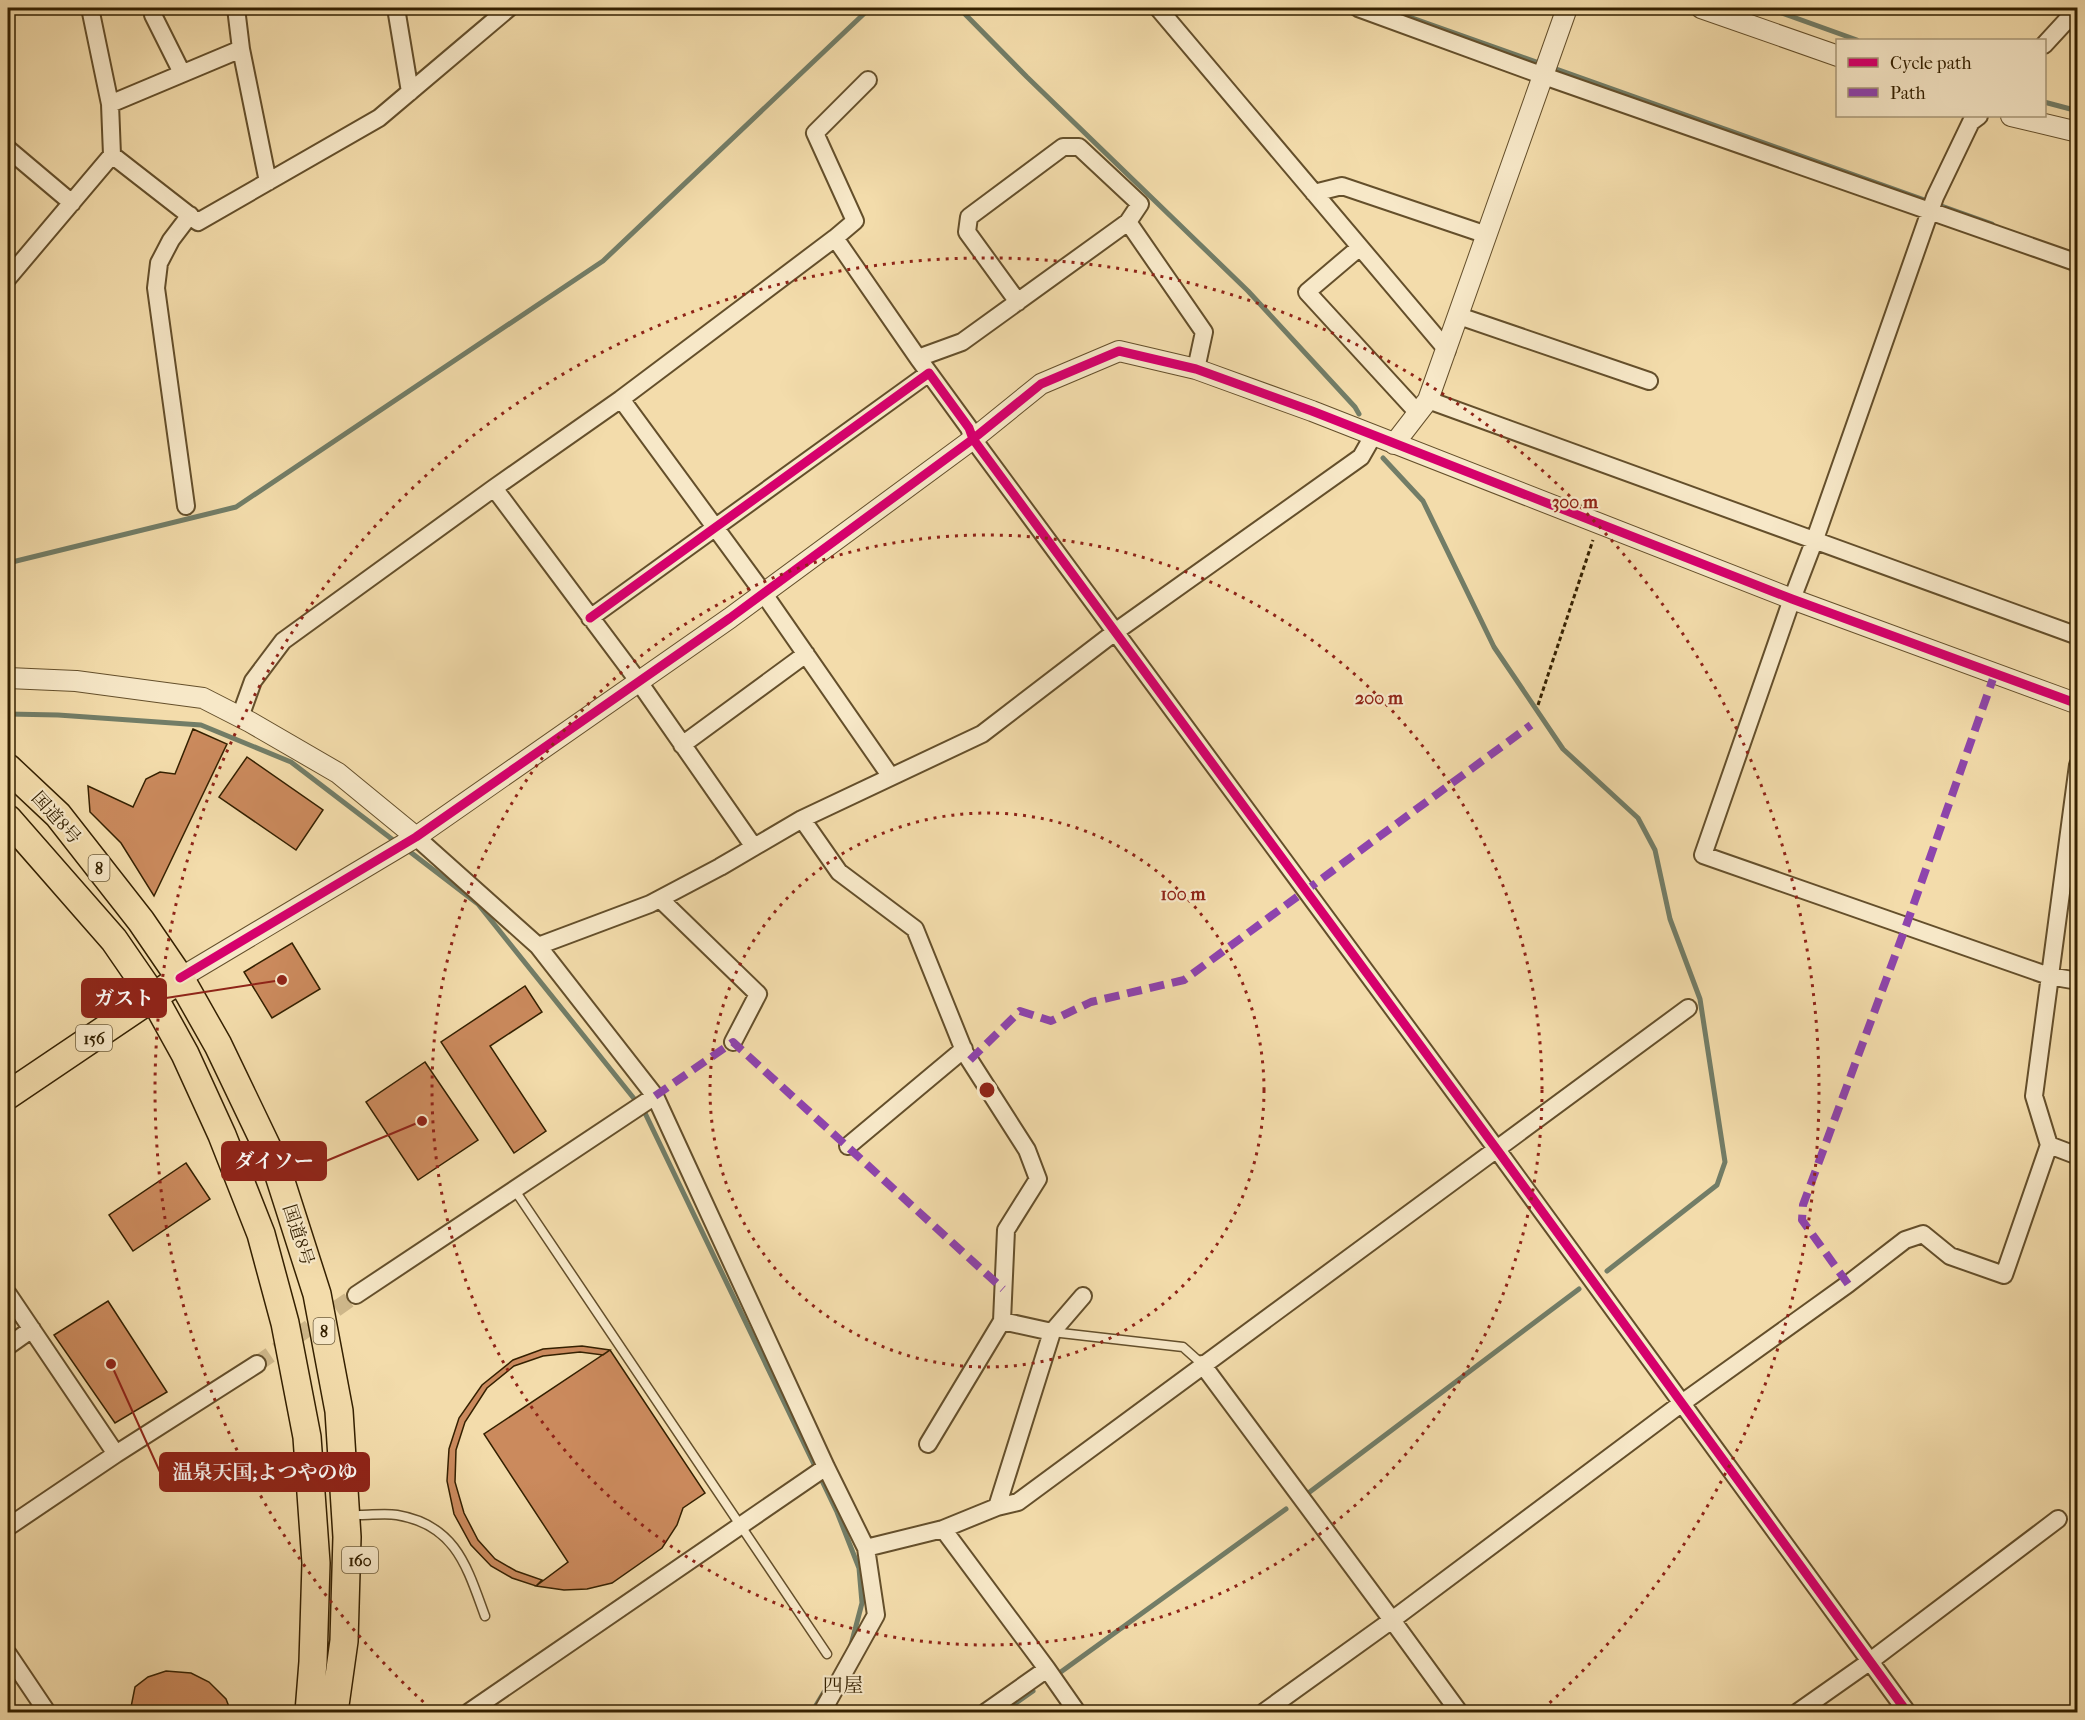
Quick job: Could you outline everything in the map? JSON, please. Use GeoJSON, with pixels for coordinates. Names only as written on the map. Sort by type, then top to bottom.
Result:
{"type":"FeatureCollection","features":[{"type":"Feature","properties":{"kind":"highway","name":"国道8号"},"geometry":{"type":"LineString","coordinates":[[8,768],[58,815],[141,921],[180,978],[218,1045],[276,1166],[317,1294],[339,1411],[346,1548],[344,1641],[334,1713]]}},
{"type":"Feature","properties":{"kind":"highway","name":"国道8号"},"geometry":{"type":"LineString","coordinates":[[8,819],[114,940],[154,998],[185,1054],[222,1135],[261,1234],[285,1323],[307,1437],[316,1563],[309,1713]]}},
{"type":"Feature","properties":{"kind":"highway","name":"156"},"geometry":{"type":"LineString","coordinates":[[8,1095],[154,998],[180,978]]}},
{"type":"Feature","properties":{"kind":"highway","name":"160"},"geometry":{"type":"LineString","coordinates":[[339,1411],[358,1479],[360,1515],[359,1659],[353,1713]]}},
{"type":"Feature","properties":{"kind":"street"},"geometry":{"type":"LineString","coordinates":[[8,278],[112,155],[110,104],[90,8]]}},
{"type":"Feature","properties":{"kind":"street"},"geometry":{"type":"LineString","coordinates":[[236,8],[241,49],[268,182]]}},
{"type":"Feature","properties":{"kind":"street"},"geometry":{"type":"LineString","coordinates":[[396,8],[410,92]]}},
{"type":"Feature","properties":{"kind":"street"},"geometry":{"type":"LineString","coordinates":[[1158,8],[1447,350]]}},
{"type":"Feature","properties":{"kind":"street"},"geometry":{"type":"LineString","coordinates":[[1358,8],[1547,68],[1933,204],[2078,263]]}},
{"type":"Feature","properties":{"kind":"street"},"geometry":{"type":"LineString","coordinates":[[1394,444],[1423,407],[1447,350],[1567,8]]}},
{"type":"Feature","properties":{"kind":"street"},"geometry":{"type":"LineString","coordinates":[[1701,8],[1836,55]]}},
{"type":"Feature","properties":{"kind":"street"},"geometry":{"type":"LineString","coordinates":[[2046,43],[2078,8]]}},
{"type":"Feature","properties":{"kind":"street"},"geometry":{"type":"LineString","coordinates":[[112,155],[198,222],[379,118],[504,10]]}},
{"type":"Feature","properties":{"kind":"street"},"geometry":{"type":"LineString","coordinates":[[153,15],[182,73]]}},
{"type":"Feature","properties":{"kind":"street"},"geometry":{"type":"LineString","coordinates":[[110,104],[241,49]]}},
{"type":"Feature","properties":{"kind":"street"},"geometry":{"type":"LineString","coordinates":[[240,717],[253,681],[283,641],[621,399],[855,221],[816,133],[868,80]]}},
{"type":"Feature","properties":{"kind":"street"},"geometry":{"type":"LineString","coordinates":[[1978,117],[1971,122],[1933,204],[1703,855],[2049,976],[2078,981]]}},
{"type":"Feature","properties":{"kind":"street"},"geometry":{"type":"LineString","coordinates":[[2015,117],[2078,132]]}},
{"type":"Feature","properties":{"kind":"street"},"geometry":{"type":"LineString","coordinates":[[918,358],[962,342],[1128,222],[1140,204],[1079,147],[1063,147],[969,216],[967,232],[1017,302]]}},
{"type":"Feature","properties":{"kind":"street"},"geometry":{"type":"LineString","coordinates":[[8,148],[72,203]]}},
{"type":"Feature","properties":{"kind":"street"},"geometry":{"type":"LineString","coordinates":[[1314,193],[1342,186],[1488,235]]}},
{"type":"Feature","properties":{"kind":"street"},"geometry":{"type":"LineString","coordinates":[[186,506],[156,288],[159,263],[171,240],[190,215]]}},
{"type":"Feature","properties":{"kind":"street"},"geometry":{"type":"LineString","coordinates":[[1128,222],[1204,332],[1196,369]]}},
{"type":"Feature","properties":{"kind":"street"},"geometry":{"type":"LineString","coordinates":[[835,238],[969,428],[973,439],[1498,1150],[1907,1713]]}},
{"type":"Feature","properties":{"kind":"street"},"geometry":{"type":"LineString","coordinates":[[1360,247],[1307,292],[1423,407],[1815,539],[2078,636]]}},
{"type":"Feature","properties":{"kind":"street"},"geometry":{"type":"LineString","coordinates":[[1459,316],[1649,381]]}},
{"type":"Feature","properties":{"kind":"street"},"geometry":{"type":"LineString","coordinates":[[180,978],[414,838],[764,594],[973,439],[1041,384],[1119,351],[1196,369],[1599,525],[2078,704]]}},
{"type":"Feature","properties":{"kind":"street"},"geometry":{"type":"LineString","coordinates":[[590,618],[930,373]]}},
{"type":"Feature","properties":{"kind":"street"},"geometry":{"type":"LineString","coordinates":[[621,399],[764,594],[891,777]]}},
{"type":"Feature","properties":{"kind":"street"},"geometry":{"type":"LineString","coordinates":[[538,946],[660,899],[802,819],[982,734],[1115,632],[1361,457],[1373,436]]}},
{"type":"Feature","properties":{"kind":"street"},"geometry":{"type":"LineString","coordinates":[[494,488],[639,682],[754,847]]}},
{"type":"Feature","properties":{"kind":"street"},"geometry":{"type":"LineString","coordinates":[[682,745],[806,654]]}},
{"type":"Feature","properties":{"kind":"street"},"geometry":{"type":"LineString","coordinates":[[8,678],[76,681],[203,698],[338,773],[538,946],[655,1096],[826,1468],[866,1548],[876,1615],[822,1713]]}},
{"type":"Feature","properties":{"kind":"street"},"geometry":{"type":"LineString","coordinates":[[1264,1713],[1905,1240],[1923,1234],[1950,1256],[2004,1275],[2049,1145],[2034,1096],[2078,765]]}},
{"type":"Feature","properties":{"kind":"street"},"geometry":{"type":"LineString","coordinates":[[802,819],[839,872],[915,929],[964,1049],[1027,1150],[1038,1179],[1006,1230],[1002,1321],[928,1444]]}},
{"type":"Feature","properties":{"kind":"street"},"geometry":{"type":"LineString","coordinates":[[660,899],[758,994],[733,1042]]}},
{"type":"Feature","properties":{"kind":"street"},"geometry":{"type":"LineString","coordinates":[[866,1548],[943,1529],[997,1507],[1018,1502],[1202,1364],[1498,1150],[1688,1008]]}},
{"type":"Feature","properties":{"kind":"street"},"geometry":{"type":"LineString","coordinates":[[848,1146],[964,1049]]}},
{"type":"Feature","properties":{"kind":"street"},"geometry":{"type":"LineString","coordinates":[[356,1295],[655,1096]]}},
{"type":"Feature","properties":{"kind":"street"},"geometry":{"type":"LineString","coordinates":[[2049,1145],[2078,1156]]}},
{"type":"Feature","properties":{"kind":"street"},"geometry":{"type":"LineString","coordinates":[[8,1294],[116,1454]]}},
{"type":"Feature","properties":{"kind":"street"},"geometry":{"type":"LineString","coordinates":[[997,1507],[1052,1332],[1083,1296]]}},
{"type":"Feature","properties":{"kind":"street"},"geometry":{"type":"LineString","coordinates":[[1002,1321],[1052,1332]]}},
{"type":"Feature","properties":{"kind":"street"},"geometry":{"type":"LineString","coordinates":[[8,1346],[32,1329]]}},
{"type":"Feature","properties":{"kind":"street"},"geometry":{"type":"LineString","coordinates":[[8,1527],[116,1454],[257,1364]]}},
{"type":"Feature","properties":{"kind":"street"},"geometry":{"type":"LineString","coordinates":[[1202,1364],[1459,1713]]}},
{"type":"Feature","properties":{"kind":"street"},"geometry":{"type":"LineString","coordinates":[[469,1713],[826,1468]]}},
{"type":"Feature","properties":{"kind":"street"},"geometry":{"type":"LineString","coordinates":[[1798,1713],[2058,1519]]}},
{"type":"Feature","properties":{"kind":"street"},"geometry":{"type":"LineString","coordinates":[[943,1529],[1077,1713]]}},
{"type":"Feature","properties":{"kind":"street"},"geometry":{"type":"LineString","coordinates":[[8,1654],[47,1713]]}},
{"type":"Feature","properties":{"kind":"street"},"geometry":{"type":"LineString","coordinates":[[986,1713],[1047,1669]]}},
{"type":"Feature","properties":{"kind":"lane"},"geometry":{"type":"LineString","coordinates":[[514,1189],[827,1654]]}},
{"type":"Feature","properties":{"kind":"lane"},"geometry":{"type":"LineString","coordinates":[[1052,1332],[1183,1347],[1202,1364]]}},
{"type":"Feature","properties":{"kind":"lane"},"geometry":{"type":"LineString","coordinates":[[360,1515],[395,1515],[425,1522],[448,1540],[466,1565],[485,1616]]}},
{"type":"Feature","properties":{"kind":"path"},"geometry":{"type":"LineString","coordinates":[[1539,705],[1599,525]]}},
{"type":"Feature","properties":{"kind":"building"},"geometry":{"type":"Polygon","coordinates":[[[193,729],[227,744],[154,896],[121,843],[90,812],[88,786],[133,807],[146,779],[160,772],[175,774],[193,729]]]}},
{"type":"Feature","properties":{"kind":"building"},"geometry":{"type":"Polygon","coordinates":[[[247,757],[323,810],[296,850],[219,797],[247,757]]]}},
{"type":"Feature","properties":{"kind":"building"},"geometry":{"type":"Polygon","coordinates":[[[292,943],[320,989],[272,1018],[244,972],[292,943]]]}},
{"type":"Feature","properties":{"kind":"building"},"geometry":{"type":"Polygon","coordinates":[[[525,986],[542,1012],[490,1046],[546,1131],[514,1153],[441,1042],[525,986]]]}},
{"type":"Feature","properties":{"kind":"building"},"geometry":{"type":"Polygon","coordinates":[[[425,1062],[478,1140],[418,1180],[366,1102],[425,1062]]]}},
{"type":"Feature","properties":{"kind":"building"},"geometry":{"type":"Polygon","coordinates":[[[186,1163],[210,1199],[133,1251],[109,1215],[186,1163]]]}},
{"type":"Feature","properties":{"kind":"building"},"geometry":{"type":"Polygon","coordinates":[[[108,1301],[167,1392],[115,1423],[54,1335],[108,1301]]]}},
{"type":"Feature","properties":{"kind":"building"},"geometry":{"type":"Polygon","coordinates":[[[582,1346],[610,1350],[603,1355],[580,1352],[543,1356],[514,1366],[487,1388],[465,1422],[456,1450],[455,1482],[464,1513],[478,1540],[495,1559],[516,1571],[542,1580],[536,1586],[512,1578],[491,1566],[471,1545],[454,1514],[447,1481],[449,1449],[459,1418],[482,1385],[513,1360],[543,1349],[582,1346]]]}},
{"type":"Feature","properties":{"kind":"building"},"geometry":{"type":"Polygon","coordinates":[[[610,1350],[705,1493],[683,1508],[677,1525],[662,1548],[612,1583],[587,1589],[564,1590],[536,1586],[568,1562],[484,1434],[610,1350]]]}},
{"type":"Feature","properties":{"kind":"building"},"geometry":{"type":"Polygon","coordinates":[[[166,1671],[191,1673],[209,1682],[226,1699],[231,1712],[130,1712],[135,1687],[148,1677],[166,1671]]]}},
{"type":"Feature","properties":{"kind":"waterway"},"geometry":{"type":"LineString","coordinates":[[8,563],[236,507],[603,261],[870,8]]}},
{"type":"Feature","properties":{"kind":"waterway"},"geometry":{"type":"LineString","coordinates":[[959,8],[1248,291],[1359,414]]}},
{"type":"Feature","properties":{"kind":"waterway"},"geometry":{"type":"LineString","coordinates":[[1384,8],[1992,224]]}},
{"type":"Feature","properties":{"kind":"waterway"},"geometry":{"type":"LineString","coordinates":[[1768,8],[1854,39]]}},
{"type":"Feature","properties":{"kind":"waterway"},"geometry":{"type":"LineString","coordinates":[[2046,103],[2078,111]]}},
{"type":"Feature","properties":{"kind":"waterway"},"geometry":{"type":"LineString","coordinates":[[1383,458],[1423,501],[1494,647],[1563,749],[1638,818],[1655,850],[1670,919],[1700,999],[1725,1162],[1717,1185],[1607,1271]]}},
{"type":"Feature","properties":{"kind":"waterway"},"geometry":{"type":"LineString","coordinates":[[8,714],[58,715],[201,725],[291,762],[397,843]]}},
{"type":"Feature","properties":{"kind":"waterway"},"geometry":{"type":"LineString","coordinates":[[405,848],[478,904],[644,1111],[837,1512],[859,1568],[862,1603],[851,1645]]}},
{"type":"Feature","properties":{"kind":"waterway"},"geometry":{"type":"LineString","coordinates":[[1307,1494],[1579,1289]]}},
{"type":"Feature","properties":{"kind":"waterway"},"geometry":{"type":"LineString","coordinates":[[1058,1674],[1286,1509]]}},
{"type":"Feature","properties":{"kind":"waterway"},"geometry":{"type":"LineString","coordinates":[[1003,1712],[1033,1691]]}},
{"type":"Feature","properties":{"kind":"waterway"},"geometry":{"type":"LineString","coordinates":[[812,1712],[824,1692]]}},
{"type":"Feature","properties":{"kind":"tunnel"},"geometry":{"type":"LineString","coordinates":[[257,1364],[356,1295]]}},
{"type":"Feature","properties":{"kind":"marked path"},"geometry":{"type":"LineString","coordinates":[[1848,1284],[1802,1220],[1803,1205],[1906,926],[1995,673]]}},
{"type":"Feature","properties":{"kind":"marked path"},"geometry":{"type":"LineString","coordinates":[[970,1060],[1020,1011],[1051,1021],[1091,1002],[1184,980],[1531,725]]}},
{"type":"Feature","properties":{"kind":"marked path"},"geometry":{"type":"LineString","coordinates":[[655,1096],[733,1042],[1003,1289]]}},
{"type":"Feature","properties":{"kind":"cycle path"},"geometry":{"type":"LineString","coordinates":[[180,978],[416,837],[730,618],[973,439],[1041,384],[1119,351],[1196,369],[1312,411],[1792,599],[2078,704]]}},
{"type":"Feature","properties":{"kind":"cycle path"},"geometry":{"type":"LineString","coordinates":[[590,618],[929,373],[969,428],[973,439],[1498,1151],[1907,1712]]}},
{"type":"Feature","properties":{"kind":"place","name":"ガスト"},"geometry":{"type":"Point","coordinates":[282,980]}},
{"type":"Feature","properties":{"kind":"place","name":"ダイソー"},"geometry":{"type":"Point","coordinates":[422,1121]}},
{"type":"Feature","properties":{"kind":"place","name":"温泉天国;よつやのゆ"},"geometry":{"type":"Point","coordinates":[111,1364]}},
{"type":"Feature","properties":{"kind":"district","name":"四屋"},"geometry":{"type":"Point","coordinates":[843,1685]}}]}
